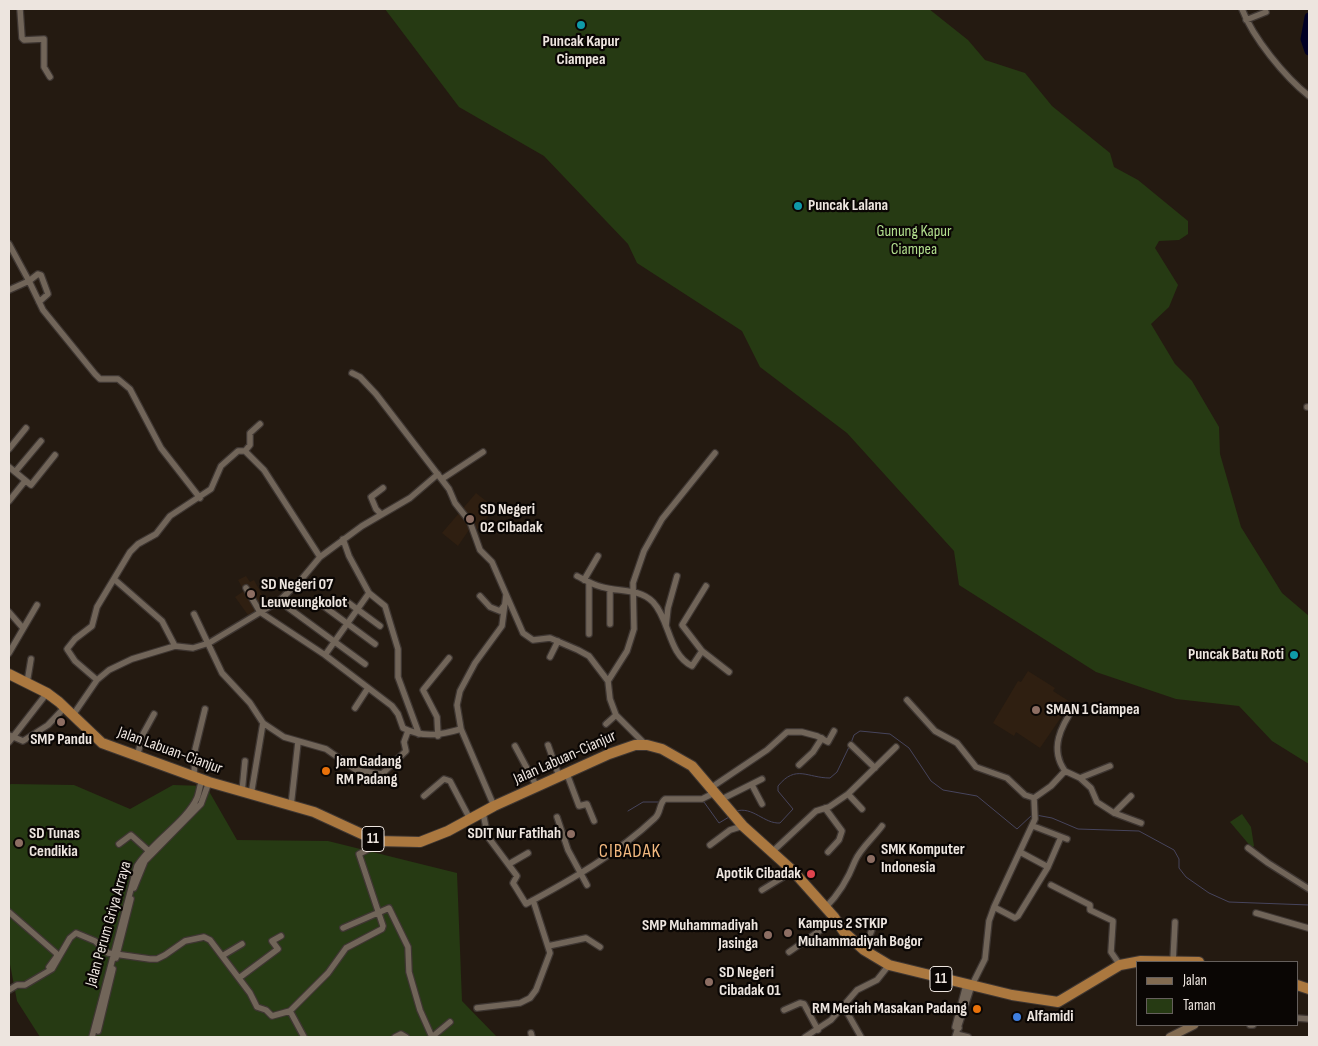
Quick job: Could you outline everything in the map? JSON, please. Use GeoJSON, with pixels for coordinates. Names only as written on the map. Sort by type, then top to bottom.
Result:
{"type":"FeatureCollection","features":[{"type":"Feature","properties":{"kind":"highway","name":"Jalan Labuan-Cianjur"},"geometry":{"type":"LineString","coordinates":[[9,674],[47,693],[102,743],[137,757],[247,794],[337,821],[376,841],[420,842],[494,806],[624,748],[635,745],[662,749],[692,766],[742,826],[794,870],[826,907],[844,932],[864,950],[889,965],[1031,999],[1058,1002],[1120,965],[1136,962]]}},
{"type":"Feature","properties":{"kind":"highway","name":"Jalan Labuan-Cianjur"},"geometry":{"type":"LineString","coordinates":[[1142,961],[1173,961]]}},
{"type":"Feature","properties":{"kind":"main road"},"geometry":{"type":"LineString","coordinates":[[1170,1037],[1192,1026]]}},
{"type":"Feature","properties":{"kind":"street"},"geometry":{"type":"LineString","coordinates":[[20,9],[22,38],[24,40],[44,39],[44,67],[50,77]]}},
{"type":"Feature","properties":{"kind":"street"},"geometry":{"type":"LineString","coordinates":[[1242,9],[1246,20],[1289,76],[1309,96]]}},
{"type":"Feature","properties":{"kind":"street"},"geometry":{"type":"LineString","coordinates":[[1246,20],[1266,12]]}},
{"type":"Feature","properties":{"kind":"street"},"geometry":{"type":"LineString","coordinates":[[9,244],[39,302],[100,379],[118,379],[130,389],[161,448],[200,498]]}},
{"type":"Feature","properties":{"kind":"street"},"geometry":{"type":"LineString","coordinates":[[9,290],[41,274],[48,294],[39,302]]}},
{"type":"Feature","properties":{"kind":"street"},"geometry":{"type":"LineString","coordinates":[[352,373],[360,377],[376,394],[442,479],[455,503],[470,522],[480,550],[492,562],[520,629],[533,640],[550,638],[589,656],[608,681],[610,699],[616,715],[647,746]]}},
{"type":"Feature","properties":{"kind":"street"},"geometry":{"type":"LineString","coordinates":[[245,451],[250,445],[250,434],[260,424]]}},
{"type":"Feature","properties":{"kind":"street"},"geometry":{"type":"LineString","coordinates":[[9,449],[26,428]]}},
{"type":"Feature","properties":{"kind":"street"},"geometry":{"type":"LineString","coordinates":[[41,441],[11,469],[31,485],[55,455]]}},
{"type":"Feature","properties":{"kind":"street"},"geometry":{"type":"LineString","coordinates":[[97,680],[75,661],[67,649],[74,639],[92,626],[97,607],[138,544],[156,534],[170,516],[211,489],[221,466],[238,451],[245,451],[264,470],[320,557]]}},
{"type":"Feature","properties":{"kind":"street"},"geometry":{"type":"LineString","coordinates":[[442,479],[483,452]]}},
{"type":"Feature","properties":{"kind":"street"},"geometry":{"type":"LineString","coordinates":[[608,681],[627,651],[634,630],[632,592],[644,552],[662,519],[716,454]]}},
{"type":"Feature","properties":{"kind":"street"},"geometry":{"type":"LineString","coordinates":[[73,715],[97,680],[109,670],[132,659],[175,646],[193,648],[209,643],[279,601],[300,582],[320,557],[381,514],[410,498],[438,474]]}},
{"type":"Feature","properties":{"kind":"street"},"geometry":{"type":"LineString","coordinates":[[9,501],[25,480]]}},
{"type":"Feature","properties":{"kind":"street"},"geometry":{"type":"LineString","coordinates":[[381,514],[376,510],[371,497],[383,488]]}},
{"type":"Feature","properties":{"kind":"street"},"geometry":{"type":"LineString","coordinates":[[343,539],[349,556],[369,593],[385,606],[398,648],[398,677],[419,734]]}},
{"type":"Feature","properties":{"kind":"street"},"geometry":{"type":"LineString","coordinates":[[589,634],[587,581],[598,556]]}},
{"type":"Feature","properties":{"kind":"street"},"geometry":{"type":"LineString","coordinates":[[577,576],[610,589],[644,595],[653,602],[668,608]]}},
{"type":"Feature","properties":{"kind":"street"},"geometry":{"type":"LineString","coordinates":[[666,628],[668,608],[677,576]]}},
{"type":"Feature","properties":{"kind":"street"},"geometry":{"type":"LineString","coordinates":[[114,579],[162,621],[175,646]]}},
{"type":"Feature","properties":{"kind":"street"},"geometry":{"type":"LineString","coordinates":[[706,586],[682,625],[702,651],[729,672]]}},
{"type":"Feature","properties":{"kind":"street"},"geometry":{"type":"LineString","coordinates":[[246,588],[260,612],[326,655],[392,706],[398,714],[400,724],[408,731],[438,736],[461,729]]}},
{"type":"Feature","properties":{"kind":"street"},"geometry":{"type":"LineString","coordinates":[[610,589],[610,624]]}},
{"type":"Feature","properties":{"kind":"street"},"geometry":{"type":"LineString","coordinates":[[326,655],[369,593]]}},
{"type":"Feature","properties":{"kind":"street"},"geometry":{"type":"LineString","coordinates":[[494,806],[461,729],[457,705],[460,691],[474,663],[502,626],[506,595]]}},
{"type":"Feature","properties":{"kind":"street"},"geometry":{"type":"LineString","coordinates":[[480,596],[493,609],[500,611],[504,606]]}},
{"type":"Feature","properties":{"kind":"street"},"geometry":{"type":"LineString","coordinates":[[279,601],[365,664]]}},
{"type":"Feature","properties":{"kind":"street"},"geometry":{"type":"LineString","coordinates":[[346,601],[380,626]]}},
{"type":"Feature","properties":{"kind":"street"},"geometry":{"type":"LineString","coordinates":[[318,602],[375,644]]}},
{"type":"Feature","properties":{"kind":"street"},"geometry":{"type":"LineString","coordinates":[[653,602],[660,612],[678,653],[688,665],[692,666],[702,651]]}},
{"type":"Feature","properties":{"kind":"street"},"geometry":{"type":"LineString","coordinates":[[9,653],[22,627],[37,605]]}},
{"type":"Feature","properties":{"kind":"street"},"geometry":{"type":"LineString","coordinates":[[9,612],[22,627]]}},
{"type":"Feature","properties":{"kind":"street"},"geometry":{"type":"LineString","coordinates":[[194,614],[222,673],[250,703],[263,723],[284,737],[326,749],[356,770],[382,774],[406,751],[404,742],[408,731]]}},
{"type":"Feature","properties":{"kind":"street"},"geometry":{"type":"LineString","coordinates":[[550,656],[558,641]]}},
{"type":"Feature","properties":{"kind":"street"},"geometry":{"type":"LineString","coordinates":[[27,683],[31,658]]}},
{"type":"Feature","properties":{"kind":"street"},"geometry":{"type":"LineString","coordinates":[[438,736],[436,717],[424,690],[449,658]]}},
{"type":"Feature","properties":{"kind":"street"},"geometry":{"type":"LineString","coordinates":[[355,708],[368,688]]}},
{"type":"Feature","properties":{"kind":"street"},"geometry":{"type":"LineString","coordinates":[[47,693],[10,738],[23,741],[48,725],[64,707]]}},
{"type":"Feature","properties":{"kind":"street"},"geometry":{"type":"LineString","coordinates":[[907,700],[932,727],[957,743],[976,767],[1008,778],[1025,795],[1034,798]]}},
{"type":"Feature","properties":{"kind":"street"},"geometry":{"type":"LineString","coordinates":[[1075,706],[1065,721],[1057,747],[1058,761],[1065,771],[1080,778],[1093,790],[1097,802],[1114,813],[1140,823]]}},
{"type":"Feature","properties":{"kind":"street","name":"Jalan Perum Griya Arraya"},"geometry":{"type":"LineString","coordinates":[[94,1037],[102,995],[137,880],[145,861],[150,852],[197,798],[202,779],[196,750],[205,709]]}},
{"type":"Feature","properties":{"kind":"street"},"geometry":{"type":"LineString","coordinates":[[137,757],[143,734],[154,714]]}},
{"type":"Feature","properties":{"kind":"street"},"geometry":{"type":"LineString","coordinates":[[606,724],[616,715]]}},
{"type":"Feature","properties":{"kind":"street"},"geometry":{"type":"LineString","coordinates":[[247,794],[263,723]]}},
{"type":"Feature","properties":{"kind":"street"},"geometry":{"type":"LineString","coordinates":[[716,793],[787,732],[802,732],[828,741],[834,731]]}},
{"type":"Feature","properties":{"kind":"street"},"geometry":{"type":"LineString","coordinates":[[799,765],[813,752],[822,738]]}},
{"type":"Feature","properties":{"kind":"street"},"geometry":{"type":"LineString","coordinates":[[291,806],[298,742]]}},
{"type":"Feature","properties":{"kind":"street"},"geometry":{"type":"LineString","coordinates":[[850,745],[875,768]]}},
{"type":"Feature","properties":{"kind":"street"},"geometry":{"type":"LineString","coordinates":[[515,746],[537,787]]}},
{"type":"Feature","properties":{"kind":"street"},"geometry":{"type":"LineString","coordinates":[[548,746],[579,806],[587,804],[594,820]]}},
{"type":"Feature","properties":{"kind":"street"},"geometry":{"type":"LineString","coordinates":[[772,853],[801,823],[848,794],[896,747]]}},
{"type":"Feature","properties":{"kind":"street"},"geometry":{"type":"LineString","coordinates":[[245,761],[247,794]]}},
{"type":"Feature","properties":{"kind":"street"},"geometry":{"type":"LineString","coordinates":[[1080,778],[1110,766]]}},
{"type":"Feature","properties":{"kind":"street"},"geometry":{"type":"LineString","coordinates":[[1034,798],[1051,786],[1065,771]]}},
{"type":"Feature","properties":{"kind":"street"},"geometry":{"type":"LineString","coordinates":[[424,796],[444,779],[450,781],[470,819]]}},
{"type":"Feature","properties":{"kind":"street"},"geometry":{"type":"LineString","coordinates":[[483,813],[488,837],[517,876],[513,883],[523,903],[526,904],[622,846],[656,817],[662,803],[671,798],[702,799],[716,793],[752,785],[762,779]]}},
{"type":"Feature","properties":{"kind":"street"},"geometry":{"type":"LineString","coordinates":[[752,785],[762,804]]}},
{"type":"Feature","properties":{"kind":"street"},"geometry":{"type":"LineString","coordinates":[[848,794],[862,809]]}},
{"type":"Feature","properties":{"kind":"street"},"geometry":{"type":"LineString","coordinates":[[1114,813],[1131,796]]}},
{"type":"Feature","properties":{"kind":"street"},"geometry":{"type":"LineString","coordinates":[[968,1037],[957,1033],[955,1027],[969,985],[985,959],[989,921],[994,907],[1033,826],[1036,816],[1034,798]]}},
{"type":"Feature","properties":{"kind":"street"},"geometry":{"type":"LineString","coordinates":[[825,808],[842,831],[839,840],[828,852]]}},
{"type":"Feature","properties":{"kind":"street"},"geometry":{"type":"LineString","coordinates":[[556,817],[568,850],[587,885]]}},
{"type":"Feature","properties":{"kind":"street"},"geometry":{"type":"LineString","coordinates":[[710,845],[730,830],[742,826]]}},
{"type":"Feature","properties":{"kind":"street"},"geometry":{"type":"LineString","coordinates":[[826,907],[840,893],[853,872],[856,860],[882,826]]}},
{"type":"Feature","properties":{"kind":"street"},"geometry":{"type":"LineString","coordinates":[[994,907],[1017,917],[1064,838],[1033,826]]}},
{"type":"Feature","properties":{"kind":"street"},"geometry":{"type":"LineString","coordinates":[[119,844],[131,835],[150,852]]}},
{"type":"Feature","properties":{"kind":"street"},"geometry":{"type":"LineString","coordinates":[[9,990],[16,985],[25,985],[52,970],[70,938],[76,933],[95,941],[104,950],[116,954],[157,959],[185,941],[204,937],[210,940],[239,978],[250,993],[254,1004],[275,1016],[290,1011],[328,973],[346,948],[382,929],[380,911],[359,854],[371,848],[376,841]]}},
{"type":"Feature","properties":{"kind":"street"},"geometry":{"type":"LineString","coordinates":[[1248,848],[1309,889]]}},
{"type":"Feature","properties":{"kind":"street"},"geometry":{"type":"LineString","coordinates":[[1020,852],[1048,867]]}},
{"type":"Feature","properties":{"kind":"street"},"geometry":{"type":"LineString","coordinates":[[509,864],[528,853]]}},
{"type":"Feature","properties":{"kind":"street"},"geometry":{"type":"LineString","coordinates":[[762,890],[794,870]]}},
{"type":"Feature","properties":{"kind":"street"},"geometry":{"type":"LineString","coordinates":[[1051,885],[1090,905],[1090,910],[1113,921],[1111,952],[1120,965]]}},
{"type":"Feature","properties":{"kind":"street"},"geometry":{"type":"LineString","coordinates":[[476,1008],[520,1003],[530,998],[536,990],[550,953],[533,900]]}},
{"type":"Feature","properties":{"kind":"street"},"geometry":{"type":"LineString","coordinates":[[343,928],[389,908],[406,940],[410,956],[409,972],[420,1010],[432,1037],[450,1022]]}},
{"type":"Feature","properties":{"kind":"street"},"geometry":{"type":"LineString","coordinates":[[9,912],[56,953],[57,956],[49,967]]}},
{"type":"Feature","properties":{"kind":"street"},"geometry":{"type":"LineString","coordinates":[[1256,913],[1309,926]]}},
{"type":"Feature","properties":{"kind":"street"},"geometry":{"type":"LineString","coordinates":[[789,952],[822,929],[834,917]]}},
{"type":"Feature","properties":{"kind":"street"},"geometry":{"type":"LineString","coordinates":[[1173,961],[1175,922]]}},
{"type":"Feature","properties":{"kind":"street"},"geometry":{"type":"LineString","coordinates":[[864,950],[873,927]]}},
{"type":"Feature","properties":{"kind":"street"},"geometry":{"type":"LineString","coordinates":[[239,978],[278,949],[272,941],[281,936]]}},
{"type":"Feature","properties":{"kind":"street"},"geometry":{"type":"LineString","coordinates":[[548,946],[586,938],[600,947]]}},
{"type":"Feature","properties":{"kind":"street"},"geometry":{"type":"LineString","coordinates":[[222,956],[242,944]]}},
{"type":"Feature","properties":{"kind":"street"},"geometry":{"type":"LineString","coordinates":[[94,1037],[108,991],[116,954]]}},
{"type":"Feature","properties":{"kind":"street"},"geometry":{"type":"LineString","coordinates":[[805,1037],[818,1030],[844,1007],[857,990],[877,980],[889,965]]}},
{"type":"Feature","properties":{"kind":"street"},"geometry":{"type":"LineString","coordinates":[[102,995],[108,991]]}},
{"type":"Feature","properties":{"kind":"street"},"geometry":{"type":"LineString","coordinates":[[784,1010],[802,1002],[818,1030]]}},
{"type":"Feature","properties":{"kind":"street"},"geometry":{"type":"LineString","coordinates":[[844,1007],[861,1037]]}},
{"type":"Feature","properties":{"kind":"street"},"geometry":{"type":"LineString","coordinates":[[290,1011],[304,1037]]}},
{"type":"Feature","properties":{"kind":"street"},"geometry":{"type":"LineString","coordinates":[[396,1037],[401,1034],[406,1037]]}},
{"type":"Feature","properties":{"kind":"shaded area","name":"SD Negeri 02 CIbadak"},"geometry":{"type":"Polygon","coordinates":[[[476,493],[495,508],[478,529],[471,527],[458,546],[442,533],[476,493]]]}},
{"type":"Feature","properties":{"kind":"shaded area","name":"SD Negeri 07 Leuweungkolot"},"geometry":{"type":"Polygon","coordinates":[[[246,576],[250,582],[254,580],[267,604],[248,615],[235,597],[244,591],[238,580],[246,576]]]}},
{"type":"Feature","properties":{"kind":"shaded area","name":"SMAN 1 Ciampea"},"geometry":{"type":"Polygon","coordinates":[[[1028,671],[1055,688],[1053,691],[1075,705],[1066,718],[1062,716],[1040,748],[1016,732],[1014,736],[993,723],[1018,681],[1021,682],[1028,671]]]}},
{"type":"Feature","properties":{"kind":"green space","name":"Gunung Kapur Ciampea"},"geometry":{"type":"Polygon","coordinates":[[[385,9],[929,9],[968,40],[985,60],[1025,73],[1052,106],[1110,153],[1114,167],[1138,180],[1188,221],[1188,234],[1179,240],[1159,241],[1155,248],[1178,285],[1169,307],[1151,324],[1175,364],[1192,381],[1219,427],[1220,454],[1241,527],[1282,593],[1309,616],[1309,764],[1272,741],[1239,706],[1176,699],[1096,672],[959,585],[954,551],[847,433],[760,367],[742,331],[637,263],[628,244],[544,156],[459,107],[385,9]]]}},
{"type":"Feature","properties":{"kind":"green space"},"geometry":{"type":"Polygon","coordinates":[[[9,785],[74,785],[130,809],[173,785],[206,786],[237,840],[328,841],[457,873],[462,1001],[497,1037],[40,1037],[17,1001],[9,959],[9,785]]]}},
{"type":"Feature","properties":{"kind":"green space"},"geometry":{"type":"Polygon","coordinates":[[[1242,814],[1251,827],[1254,846],[1252,848],[1230,822],[1242,814]]]}},
{"type":"Feature","properties":{"kind":"waterway"},"geometry":{"type":"LineString","coordinates":[[1309,17],[1305,39],[1309,51]]}},
{"type":"Feature","properties":{"kind":"waterway"},"geometry":{"type":"LineString","coordinates":[[851,743],[854,735],[860,731],[890,734],[909,748],[931,781],[943,790],[977,796],[1017,829],[1032,815]]}},
{"type":"Feature","properties":{"kind":"waterway"},"geometry":{"type":"LineString","coordinates":[[736,811],[748,811],[774,823],[780,823],[793,809],[778,791],[778,786],[784,779],[796,774],[830,778],[837,772],[849,747]]}},
{"type":"Feature","properties":{"kind":"waterway"},"geometry":{"type":"LineString","coordinates":[[628,811],[643,802],[658,802]]}},
{"type":"Feature","properties":{"kind":"waterway"},"geometry":{"type":"LineString","coordinates":[[700,802],[704,802],[719,823],[729,817]]}},
{"type":"Feature","properties":{"kind":"waterway"},"geometry":{"type":"LineString","coordinates":[[1036,815],[1052,818],[1078,829],[1139,831],[1174,850],[1179,859],[1179,868],[1186,877],[1209,893],[1229,902],[1309,905]]}},
{"type":"Feature","properties":{"kind":"place","name":"Puncak Kapur Ciampea"},"geometry":{"type":"Point","coordinates":[581,25]}},
{"type":"Feature","properties":{"kind":"place","name":"Puncak Lalana"},"geometry":{"type":"Point","coordinates":[798,206]}},
{"type":"Feature","properties":{"kind":"place","name":"SD Negeri 02 CIbadak"},"geometry":{"type":"Point","coordinates":[470,519]}},
{"type":"Feature","properties":{"kind":"place","name":"SD Negeri 07 Leuweungkolot"},"geometry":{"type":"Point","coordinates":[251,594]}},
{"type":"Feature","properties":{"kind":"place","name":"Puncak Batu Roti"},"geometry":{"type":"Point","coordinates":[1294,655]}},
{"type":"Feature","properties":{"kind":"place","name":"SMAN 1 Ciampea"},"geometry":{"type":"Point","coordinates":[1036,710]}},
{"type":"Feature","properties":{"kind":"place","name":"SMP Pandu"},"geometry":{"type":"Point","coordinates":[61,722]}},
{"type":"Feature","properties":{"kind":"place","name":"Jam Gadang RM Padang"},"geometry":{"type":"Point","coordinates":[326,771]}},
{"type":"Feature","properties":{"kind":"place","name":"SDIT Nur Fatihah"},"geometry":{"type":"Point","coordinates":[571,834]}},
{"type":"Feature","properties":{"kind":"place","name":"SD Tunas Cendikia"},"geometry":{"type":"Point","coordinates":[19,843]}},
{"type":"Feature","properties":{"kind":"place","name":"SMK Komputer Indonesia"},"geometry":{"type":"Point","coordinates":[871,859]}},
{"type":"Feature","properties":{"kind":"place","name":"Apotik Cibadak"},"geometry":{"type":"Point","coordinates":[811,874]}},
{"type":"Feature","properties":{"kind":"place","name":"Kampus 2 STKIP Muhammadiyah Bogor"},"geometry":{"type":"Point","coordinates":[788,933]}},
{"type":"Feature","properties":{"kind":"place","name":"SMP Muhammadiyah Jasinga"},"geometry":{"type":"Point","coordinates":[768,935]}},
{"type":"Feature","properties":{"kind":"place","name":"SD Negeri Cibadak 01"},"geometry":{"type":"Point","coordinates":[709,982]}},
{"type":"Feature","properties":{"kind":"place","name":"RM Meriah Masakan Padang"},"geometry":{"type":"Point","coordinates":[977,1009]}},
{"type":"Feature","properties":{"kind":"place","name":"Alfamidi"},"geometry":{"type":"Point","coordinates":[1017,1017]}},
{"type":"Feature","properties":{"kind":"district","name":"CIBADAK"},"geometry":{"type":"Point","coordinates":[630,852]}}]}
